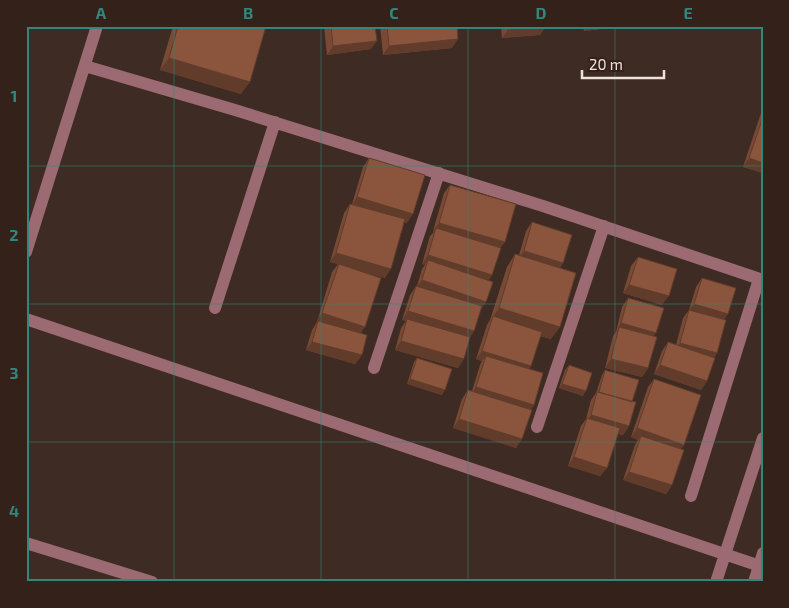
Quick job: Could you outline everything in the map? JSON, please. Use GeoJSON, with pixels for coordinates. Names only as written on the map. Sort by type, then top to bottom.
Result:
{"type":"FeatureCollection","features":[{"type":"Feature","properties":{"kind":"street"},"geometry":{"type":"LineString","coordinates":[[26,252],[97,26]]}},
{"type":"Feature","properties":{"kind":"street"},"geometry":{"type":"LineString","coordinates":[[85,66],[439,173],[604,226],[761,280],[691,496]]}},
{"type":"Feature","properties":{"kind":"street"},"geometry":{"type":"LineString","coordinates":[[214,308],[275,122]]}},
{"type":"Feature","properties":{"kind":"street"},"geometry":{"type":"LineString","coordinates":[[374,368],[439,173]]}},
{"type":"Feature","properties":{"kind":"street"},"geometry":{"type":"LineString","coordinates":[[537,427],[604,226]]}},
{"type":"Feature","properties":{"kind":"street"},"geometry":{"type":"LineString","coordinates":[[26,319],[761,567]]}},
{"type":"Feature","properties":{"kind":"street"},"geometry":{"type":"LineString","coordinates":[[716,582],[763,438]]}},
{"type":"Feature","properties":{"kind":"street"},"geometry":{"type":"LineString","coordinates":[[26,543],[152,582]]}},
{"type":"Feature","properties":{"kind":"street"},"geometry":{"type":"LineString","coordinates":[[754,582],[761,567],[763,553]]}},
{"type":"Feature","properties":{"kind":"building"},"geometry":{"type":"Polygon","coordinates":[[[178,26],[266,26],[250,82],[169,58],[178,26]]]}},
{"type":"Feature","properties":{"kind":"building"},"geometry":{"type":"Polygon","coordinates":[[[331,26],[375,26],[377,41],[333,46],[331,26]]]}},
{"type":"Feature","properties":{"kind":"building"},"geometry":{"type":"Polygon","coordinates":[[[387,26],[457,26],[458,39],[389,46],[387,26]]]}},
{"type":"Feature","properties":{"kind":"building"},"geometry":{"type":"Polygon","coordinates":[[[508,26],[545,26],[508,30],[508,26]]]}},
{"type":"Feature","properties":{"kind":"building"},"geometry":{"type":"Polygon","coordinates":[[[763,117],[763,163],[749,158],[763,117]]]}},
{"type":"Feature","properties":{"kind":"building"},"geometry":{"type":"Polygon","coordinates":[[[369,158],[425,175],[413,214],[357,197],[369,158]]]}},
{"type":"Feature","properties":{"kind":"building"},"geometry":{"type":"Polygon","coordinates":[[[450,185],[516,204],[505,242],[439,223],[450,185]]]}},
{"type":"Feature","properties":{"kind":"building"},"geometry":{"type":"Polygon","coordinates":[[[350,204],[405,219],[391,269],[336,253],[350,204]]]}},
{"type":"Feature","properties":{"kind":"building"},"geometry":{"type":"Polygon","coordinates":[[[532,222],[572,235],[563,263],[524,251],[532,222]]]}},
{"type":"Feature","properties":{"kind":"building"},"geometry":{"type":"Polygon","coordinates":[[[436,228],[501,248],[492,275],[428,255],[436,228]]]}},
{"type":"Feature","properties":{"kind":"building"},"geometry":{"type":"Polygon","coordinates":[[[515,254],[576,273],[560,327],[499,308],[515,254]]]}},
{"type":"Feature","properties":{"kind":"building"},"geometry":{"type":"Polygon","coordinates":[[[638,257],[677,269],[669,296],[629,285],[638,257]]]}},
{"type":"Feature","properties":{"kind":"building"},"geometry":{"type":"Polygon","coordinates":[[[428,260],[493,282],[486,302],[422,280],[428,260]]]}},
{"type":"Feature","properties":{"kind":"building"},"geometry":{"type":"Polygon","coordinates":[[[339,264],[381,278],[365,327],[322,313],[339,264]]]}},
{"type":"Feature","properties":{"kind":"building"},"geometry":{"type":"Polygon","coordinates":[[[702,278],[736,288],[728,314],[694,304],[702,278]]]}},
{"type":"Feature","properties":{"kind":"building"},"geometry":{"type":"Polygon","coordinates":[[[416,286],[482,306],[474,331],[408,311],[416,286]]]}},
{"type":"Feature","properties":{"kind":"building"},"geometry":{"type":"Polygon","coordinates":[[[628,298],[664,308],[656,333],[621,323],[628,298]]]}},
{"type":"Feature","properties":{"kind":"building"},"geometry":{"type":"Polygon","coordinates":[[[689,310],[726,320],[717,353],[680,343],[689,310]]]}},
{"type":"Feature","properties":{"kind":"building"},"geometry":{"type":"Polygon","coordinates":[[[493,316],[542,332],[531,366],[482,351],[493,316]]]}},
{"type":"Feature","properties":{"kind":"building"},"geometry":{"type":"Polygon","coordinates":[[[407,319],[470,337],[464,359],[401,341],[407,319]]]}},
{"type":"Feature","properties":{"kind":"building"},"geometry":{"type":"Polygon","coordinates":[[[318,321],[367,335],[362,355],[312,342],[318,321]]]}},
{"type":"Feature","properties":{"kind":"building"},"geometry":{"type":"Polygon","coordinates":[[[619,327],[657,337],[648,368],[611,359],[619,327]]]}},
{"type":"Feature","properties":{"kind":"building"},"geometry":{"type":"Polygon","coordinates":[[[668,342],[715,358],[707,381],[660,365],[668,342]]]}},
{"type":"Feature","properties":{"kind":"building"},"geometry":{"type":"Polygon","coordinates":[[[486,356],[543,373],[534,405],[476,387],[486,356]]]}},
{"type":"Feature","properties":{"kind":"building"},"geometry":{"type":"Polygon","coordinates":[[[417,358],[452,369],[445,390],[410,379],[417,358]]]}},
{"type":"Feature","properties":{"kind":"building"},"geometry":{"type":"Polygon","coordinates":[[[569,365],[592,373],[586,391],[562,384],[569,365]]]}},
{"type":"Feature","properties":{"kind":"building"},"geometry":{"type":"Polygon","coordinates":[[[605,370],[639,380],[632,402],[599,392],[605,370]]]}},
{"type":"Feature","properties":{"kind":"building"},"geometry":{"type":"Polygon","coordinates":[[[654,379],[701,395],[684,445],[637,428],[654,379]]]}},
{"type":"Feature","properties":{"kind":"building"},"geometry":{"type":"Polygon","coordinates":[[[468,390],[532,410],[522,439],[459,419],[468,390]]]}},
{"type":"Feature","properties":{"kind":"building"},"geometry":{"type":"Polygon","coordinates":[[[597,392],[636,402],[629,426],[591,415],[597,392]]]}},
{"type":"Feature","properties":{"kind":"building"},"geometry":{"type":"Polygon","coordinates":[[[587,418],[620,428],[607,468],[574,457],[587,418]]]}},
{"type":"Feature","properties":{"kind":"building"},"geometry":{"type":"Polygon","coordinates":[[[641,436],[684,450],[672,485],[629,472],[641,436]]]}}]}
